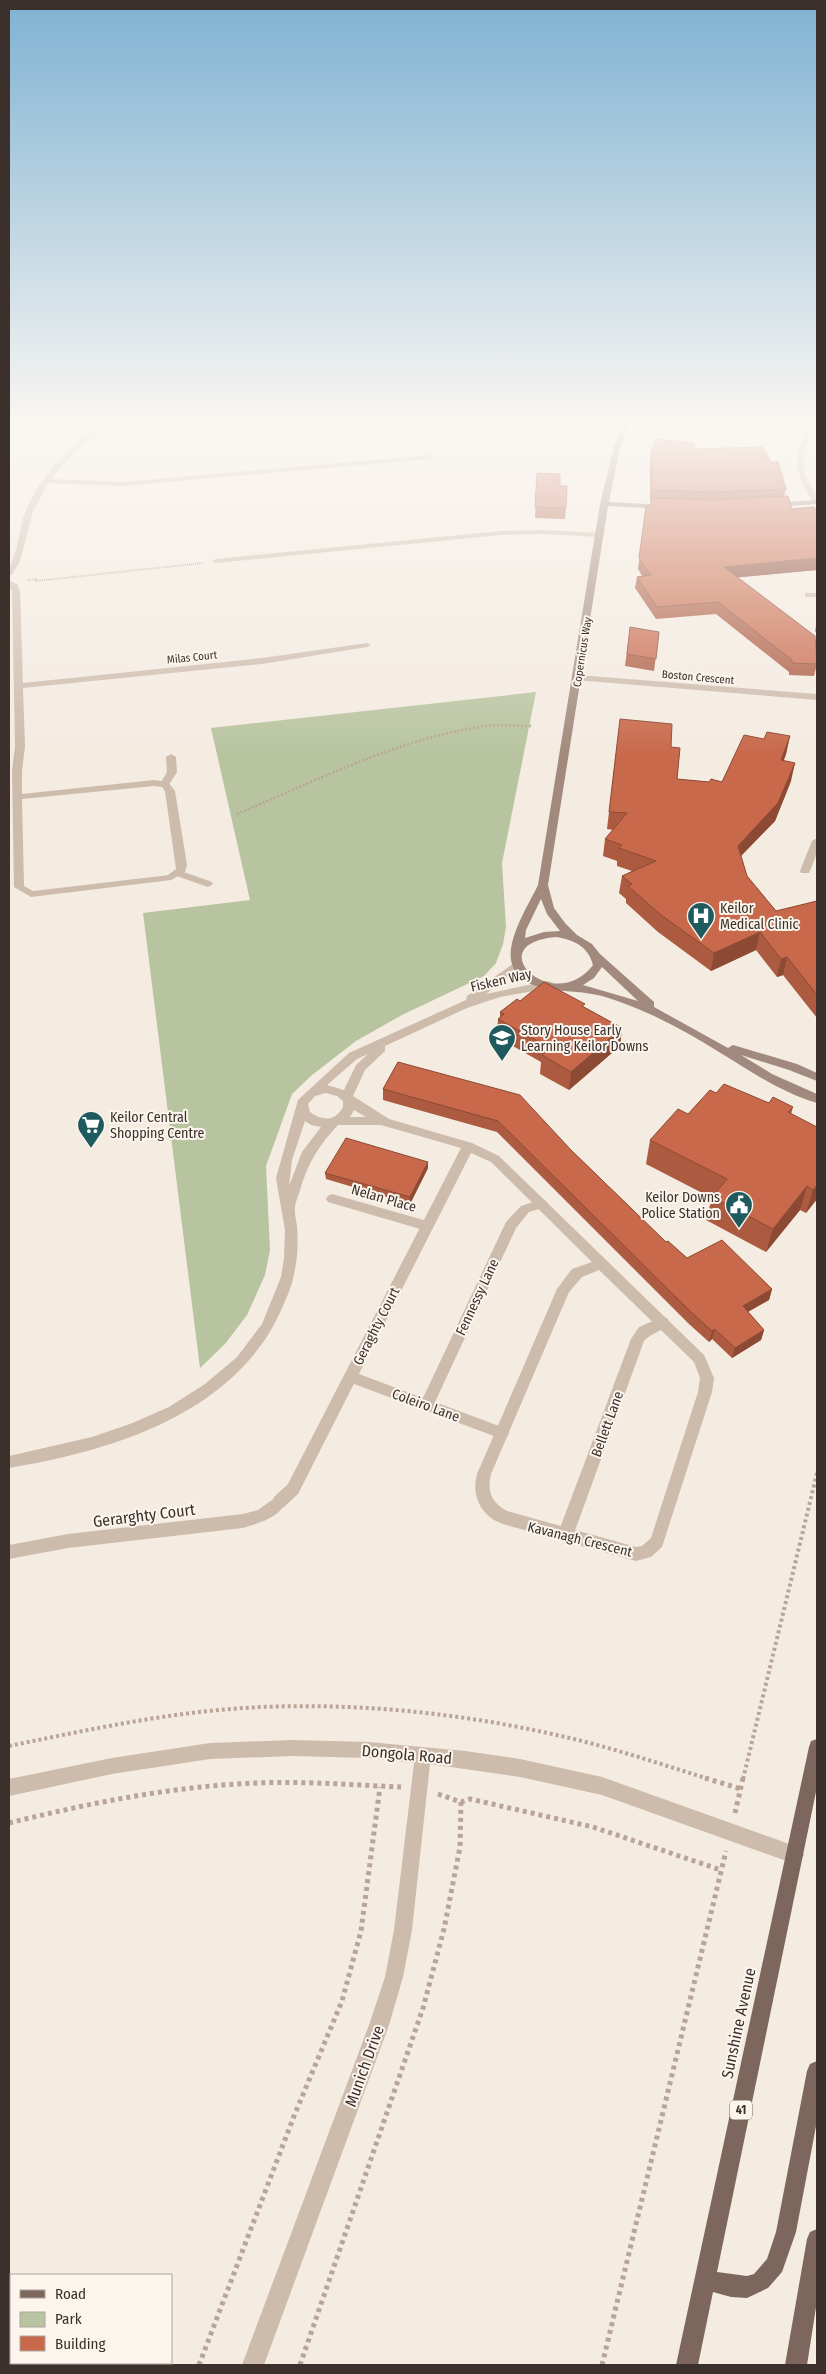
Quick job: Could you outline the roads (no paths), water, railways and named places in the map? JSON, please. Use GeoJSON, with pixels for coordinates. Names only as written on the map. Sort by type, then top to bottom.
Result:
{"type":"FeatureCollection","features":[{"type":"Feature","properties":{"kind":"main road","name":"Sunshine Avenue"},"geometry":{"type":"LineString","coordinates":[[687,2365],[817,1747]]}},
{"type":"Feature","properties":{"kind":"main road"},"geometry":{"type":"LineString","coordinates":[[705,2278],[731,2286],[747,2287],[761,2280],[775,2265],[786,2232],[817,2071]]}},
{"type":"Feature","properties":{"kind":"main road"},"geometry":{"type":"LineString","coordinates":[[796,2365],[817,2239]]}},
{"type":"Feature","properties":{"kind":"street"},"geometry":{"type":"LineString","coordinates":[[9,573],[15,568],[24,534]]}},
{"type":"Feature","properties":{"kind":"street"},"geometry":{"type":"LineString","coordinates":[[216,561],[493,534]]}},
{"type":"Feature","properties":{"kind":"street"},"geometry":{"type":"LineString","coordinates":[[568,534],[600,536]]}},
{"type":"Feature","properties":{"kind":"street","name":"Copernicus Way"},"geometry":{"type":"LineString","coordinates":[[574,938],[552,917],[546,902],[544,885],[600,536]]}},
{"type":"Feature","properties":{"kind":"street"},"geometry":{"type":"LineString","coordinates":[[10,584],[16,591],[20,746],[16,771],[19,887],[31,894],[161,879],[178,873],[208,884]]}},
{"type":"Feature","properties":{"kind":"street"},"geometry":{"type":"LineString","coordinates":[[808,595],[817,595]]}},
{"type":"Feature","properties":{"kind":"street","name":"Milas Court"},"geometry":{"type":"LineString","coordinates":[[18,686],[271,660],[367,645]]}},
{"type":"Feature","properties":{"kind":"street","name":"Boston Crescent"},"geometry":{"type":"LineString","coordinates":[[578,678],[817,697]]}},
{"type":"Feature","properties":{"kind":"street"},"geometry":{"type":"LineString","coordinates":[[165,784],[172,772],[170,757]]}},
{"type":"Feature","properties":{"kind":"street"},"geometry":{"type":"LineString","coordinates":[[18,798],[154,783],[165,784],[170,791],[182,865],[178,873]]}},
{"type":"Feature","properties":{"kind":"street"},"geometry":{"type":"LineString","coordinates":[[805,871],[817,841]]}},
{"type":"Feature","properties":{"kind":"street","name":"Copernicus Way"},"geometry":{"type":"LineString","coordinates":[[516,959],[521,930],[544,885]]}},
{"type":"Feature","properties":{"kind":"street"},"geometry":{"type":"LineString","coordinates":[[659,1014],[597,957],[592,949],[574,938],[556,934],[538,936],[524,944],[516,959],[519,970],[531,980],[547,985],[589,988],[610,993],[659,1014],[718,1045],[770,1078],[817,1098]]}},
{"type":"Feature","properties":{"kind":"street"},"geometry":{"type":"LineString","coordinates":[[567,986],[588,979],[598,965],[597,957]]}},
{"type":"Feature","properties":{"kind":"street","name":"Fisken Way"},"geometry":{"type":"LineString","coordinates":[[463,1005],[495,983],[516,959]]}},
{"type":"Feature","properties":{"kind":"street","name":"Fisken Way"},"geometry":{"type":"LineString","coordinates":[[311,1093],[345,1061],[463,1005],[499,994],[547,985]]}},
{"type":"Feature","properties":{"kind":"street","name":"Fisken Way"},"geometry":{"type":"LineString","coordinates":[[349,1099],[360,1068],[370,1056],[395,1037]]}},
{"type":"Feature","properties":{"kind":"street"},"geometry":{"type":"LineString","coordinates":[[718,1045],[793,1067],[817,1077]]}},
{"type":"Feature","properties":{"kind":"street"},"geometry":{"type":"LineString","coordinates":[[9,1462],[115,1437],[166,1415],[216,1385],[253,1346],[266,1328],[284,1287],[292,1246],[282,1178],[285,1159],[300,1122],[302,1103],[311,1093],[318,1090],[335,1090],[349,1099],[347,1115],[318,1137],[310,1147],[299,1170],[288,1210]]}},
{"type":"Feature","properties":{"kind":"street","name":"Kavanagh Crescent"},"geometry":{"type":"LineString","coordinates":[[349,1099],[385,1122]]}},
{"type":"Feature","properties":{"kind":"street"},"geometry":{"type":"LineString","coordinates":[[302,1109],[308,1118],[313,1121],[336,1122]]}},
{"type":"Feature","properties":{"kind":"street","name":"Kavanagh Crescent"},"geometry":{"type":"LineString","coordinates":[[336,1122],[385,1122],[468,1146],[495,1159],[542,1204],[602,1263],[662,1322],[699,1359],[707,1378],[704,1392],[657,1542],[646,1552],[636,1554],[565,1536],[503,1517],[485,1502],[481,1484],[564,1288],[577,1273],[602,1263]]}},
{"type":"Feature","properties":{"kind":"street","name":"Geraghty Court"},"geometry":{"type":"LineString","coordinates":[[279,1502],[294,1489],[468,1146]]}},
{"type":"Feature","properties":{"kind":"street","name":"Nelan Place"},"geometry":{"type":"LineString","coordinates":[[332,1198],[426,1226]]}},
{"type":"Feature","properties":{"kind":"street","name":"Fennessy Lane"},"geometry":{"type":"LineString","coordinates":[[427,1405],[511,1225],[525,1209],[542,1204]]}},
{"type":"Feature","properties":{"kind":"street","name":"Bellett Lane"},"geometry":{"type":"LineString","coordinates":[[565,1536],[638,1339],[644,1331],[662,1322]]}},
{"type":"Feature","properties":{"kind":"street","name":"Coleiro Lane"},"geometry":{"type":"LineString","coordinates":[[350,1377],[502,1433]]}},
{"type":"Feature","properties":{"kind":"street","name":"Gerarghty Court"},"geometry":{"type":"LineString","coordinates":[[9,1552],[68,1541],[243,1521],[263,1515],[279,1502]]}},
{"type":"Feature","properties":{"kind":"street","name":"Dongola Road"},"geometry":{"type":"LineString","coordinates":[[9,1786],[112,1766],[210,1751],[292,1748],[369,1750],[423,1754],[520,1768],[602,1786],[795,1855]]}},
{"type":"Feature","properties":{"kind":"street","name":"Munich Drive"},"geometry":{"type":"LineString","coordinates":[[253,2365],[379,2025],[394,1977],[403,1930],[423,1754]]}},
{"type":"Feature","properties":{"kind":"place","name":"Keilor Medical Clinic"},"geometry":{"type":"Point","coordinates":[701,940]}},
{"type":"Feature","properties":{"kind":"place","name":"Story House Early Learning Keilor Downs"},"geometry":{"type":"Point","coordinates":[502,1062]}},
{"type":"Feature","properties":{"kind":"place","name":"Keilor Central Shopping Centre"},"geometry":{"type":"Point","coordinates":[91,1149]}},
{"type":"Feature","properties":{"kind":"place","name":"Keilor Downs Police Station"},"geometry":{"type":"Point","coordinates":[739,1229]}}]}
